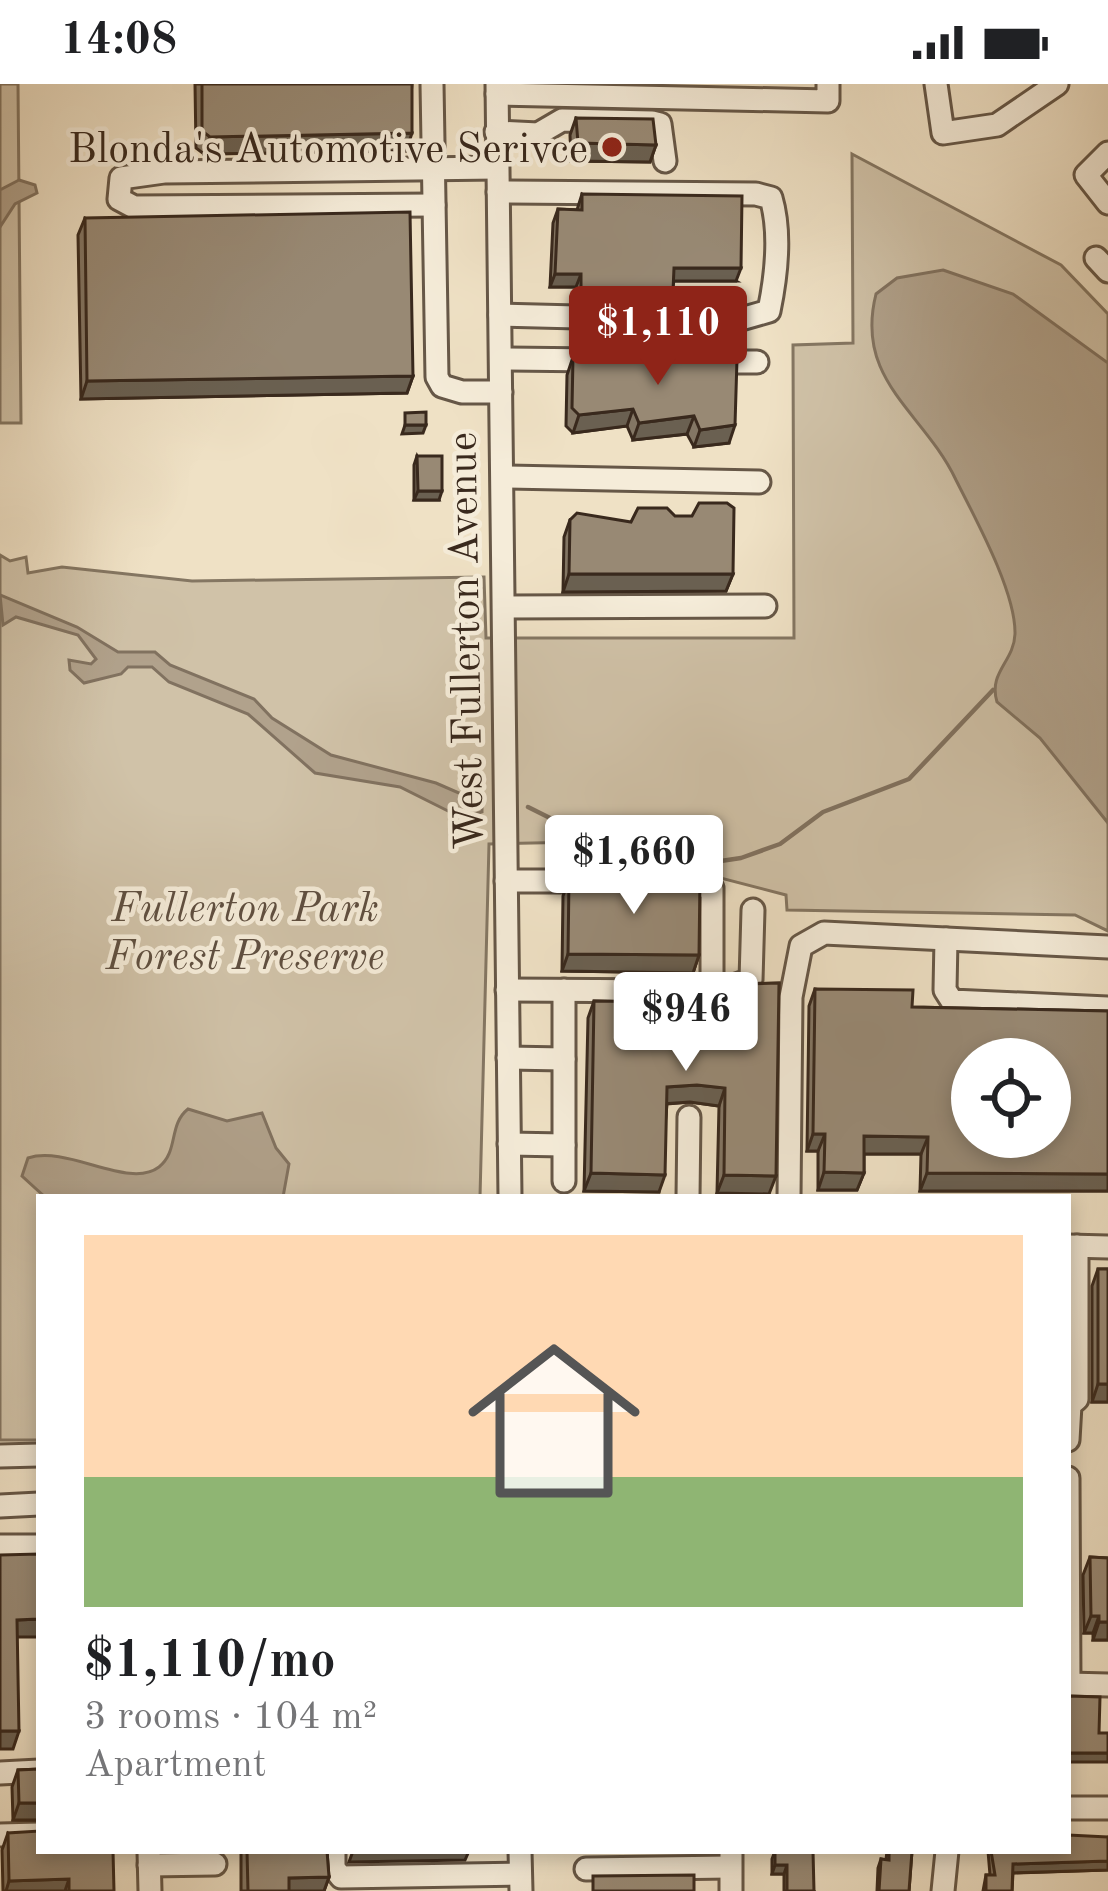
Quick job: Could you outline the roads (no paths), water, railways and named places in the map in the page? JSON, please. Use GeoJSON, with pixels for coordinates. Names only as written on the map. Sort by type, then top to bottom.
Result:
{"type":"FeatureCollection","features":[{"type":"Feature","properties":{"kind":"street"},"geometry":{"type":"LineString","coordinates":[[432,84],[437,376],[442,386],[462,392],[501,392]]}},
{"type":"Feature","properties":{"kind":"street"},"geometry":{"type":"LineString","coordinates":[[497,89],[827,101],[828,84]]}},
{"type":"Feature","properties":{"kind":"street"},"geometry":{"type":"LineString","coordinates":[[936,84],[943,133],[997,125],[1057,84]]}},
{"type":"Feature","properties":{"kind":"street","name":"West Fullerton Avenue"},"geometry":{"type":"LineString","coordinates":[[497,89],[510,1194]]}},
{"type":"Feature","properties":{"kind":"street"},"geometry":{"type":"LineString","coordinates":[[496,132],[538,134],[562,120],[660,124],[665,160]]}},
{"type":"Feature","properties":{"kind":"street"},"geometry":{"type":"LineString","coordinates":[[1108,153],[1087,175],[1108,202]]}},
{"type":"Feature","properties":{"kind":"street"},"geometry":{"type":"LineString","coordinates":[[434,205],[134,207],[119,199],[121,178],[147,173],[497,168]]}},
{"type":"Feature","properties":{"kind":"street"},"geometry":{"type":"LineString","coordinates":[[498,192],[756,194],[771,198],[775,212],[774,286],[769,311],[755,317],[734,321],[500,315]]}},
{"type":"Feature","properties":{"kind":"street"},"geometry":{"type":"LineString","coordinates":[[501,359],[621,361]]}},
{"type":"Feature","properties":{"kind":"street"},"geometry":{"type":"LineString","coordinates":[[689,362],[757,362]]}},
{"type":"Feature","properties":{"kind":"street"},"geometry":{"type":"LineString","coordinates":[[502,477],[759,482]]}},
{"type":"Feature","properties":{"kind":"street"},"geometry":{"type":"LineString","coordinates":[[504,607],[765,606]]}},
{"type":"Feature","properties":{"kind":"street"},"geometry":{"type":"LineString","coordinates":[[506,880],[614,881]]}},
{"type":"Feature","properties":{"kind":"street"},"geometry":{"type":"LineString","coordinates":[[657,881],[700,882],[712,888],[712,992]]}},
{"type":"Feature","properties":{"kind":"street"},"geometry":{"type":"LineString","coordinates":[[507,990],[712,992],[737,988],[751,980],[753,910]]}},
{"type":"Feature","properties":{"kind":"street"},"geometry":{"type":"LineString","coordinates":[[789,1194],[791,997],[801,946],[824,933],[1108,947]]}},
{"type":"Feature","properties":{"kind":"street"},"geometry":{"type":"LineString","coordinates":[[946,939],[945,990],[952,1001],[1108,1008]]}},
{"type":"Feature","properties":{"kind":"street"},"geometry":{"type":"LineString","coordinates":[[563,1181],[564,990]]}},
{"type":"Feature","properties":{"kind":"street"},"geometry":{"type":"LineString","coordinates":[[508,1058],[564,1059]]}},
{"type":"Feature","properties":{"kind":"street"},"geometry":{"type":"LineString","coordinates":[[688,1194],[689,1117]]}},
{"type":"Feature","properties":{"kind":"street"},"geometry":{"type":"LineString","coordinates":[[509,1144],[564,1145]]}},
{"type":"Feature","properties":{"kind":"street"},"geometry":{"type":"LineString","coordinates":[[1071,1404],[1077,1399],[1072,1246],[1108,1247]]}},
{"type":"Feature","properties":{"kind":"street"},"geometry":{"type":"LineString","coordinates":[[0,1456],[36,1455]]}},
{"type":"Feature","properties":{"kind":"street"},"geometry":{"type":"LineString","coordinates":[[0,1506],[36,1504]]}},
{"type":"Feature","properties":{"kind":"street"},"geometry":{"type":"LineString","coordinates":[[0,1546],[36,1546]]}},
{"type":"Feature","properties":{"kind":"street"},"geometry":{"type":"LineString","coordinates":[[1071,1684],[1108,1685]]}},
{"type":"Feature","properties":{"kind":"street"},"geometry":{"type":"LineString","coordinates":[[0,1773],[36,1771]]}},
{"type":"Feature","properties":{"kind":"street"},"geometry":{"type":"LineString","coordinates":[[1071,1808],[1108,1808]]}},
{"type":"Feature","properties":{"kind":"street"},"geometry":{"type":"LineString","coordinates":[[0,1835],[36,1834]]}},
{"type":"Feature","properties":{"kind":"street"},"geometry":{"type":"LineString","coordinates":[[334,1854],[334,1868],[341,1877],[520,1872]]}},
{"type":"Feature","properties":{"kind":"street"},"geometry":{"type":"LineString","coordinates":[[943,1891],[947,1854]]}},
{"type":"Feature","properties":{"kind":"street"},"geometry":{"type":"LineString","coordinates":[[150,1891],[149,1858],[215,1858],[215,1891]]}},
{"type":"Feature","properties":{"kind":"street"},"geometry":{"type":"LineString","coordinates":[[586,1869],[731,1859],[731,1891]]}},
{"type":"Feature","properties":{"kind":"waterway"},"geometry":{"type":"LineString","coordinates":[[528,807],[552,819],[627,829],[714,862],[741,858],[780,844],[823,812],[909,779],[993,690]]}},
{"type":"Feature","properties":{"kind":"place","name":"Blonda's Automotive Serivce"},"geometry":{"type":"Point","coordinates":[612,147]}},
{"type":"Feature","properties":{"kind":"park label","name":"Fullerton Park Forest Preserve"},"geometry":{"type":"Point","coordinates":[245,930]}}]}
